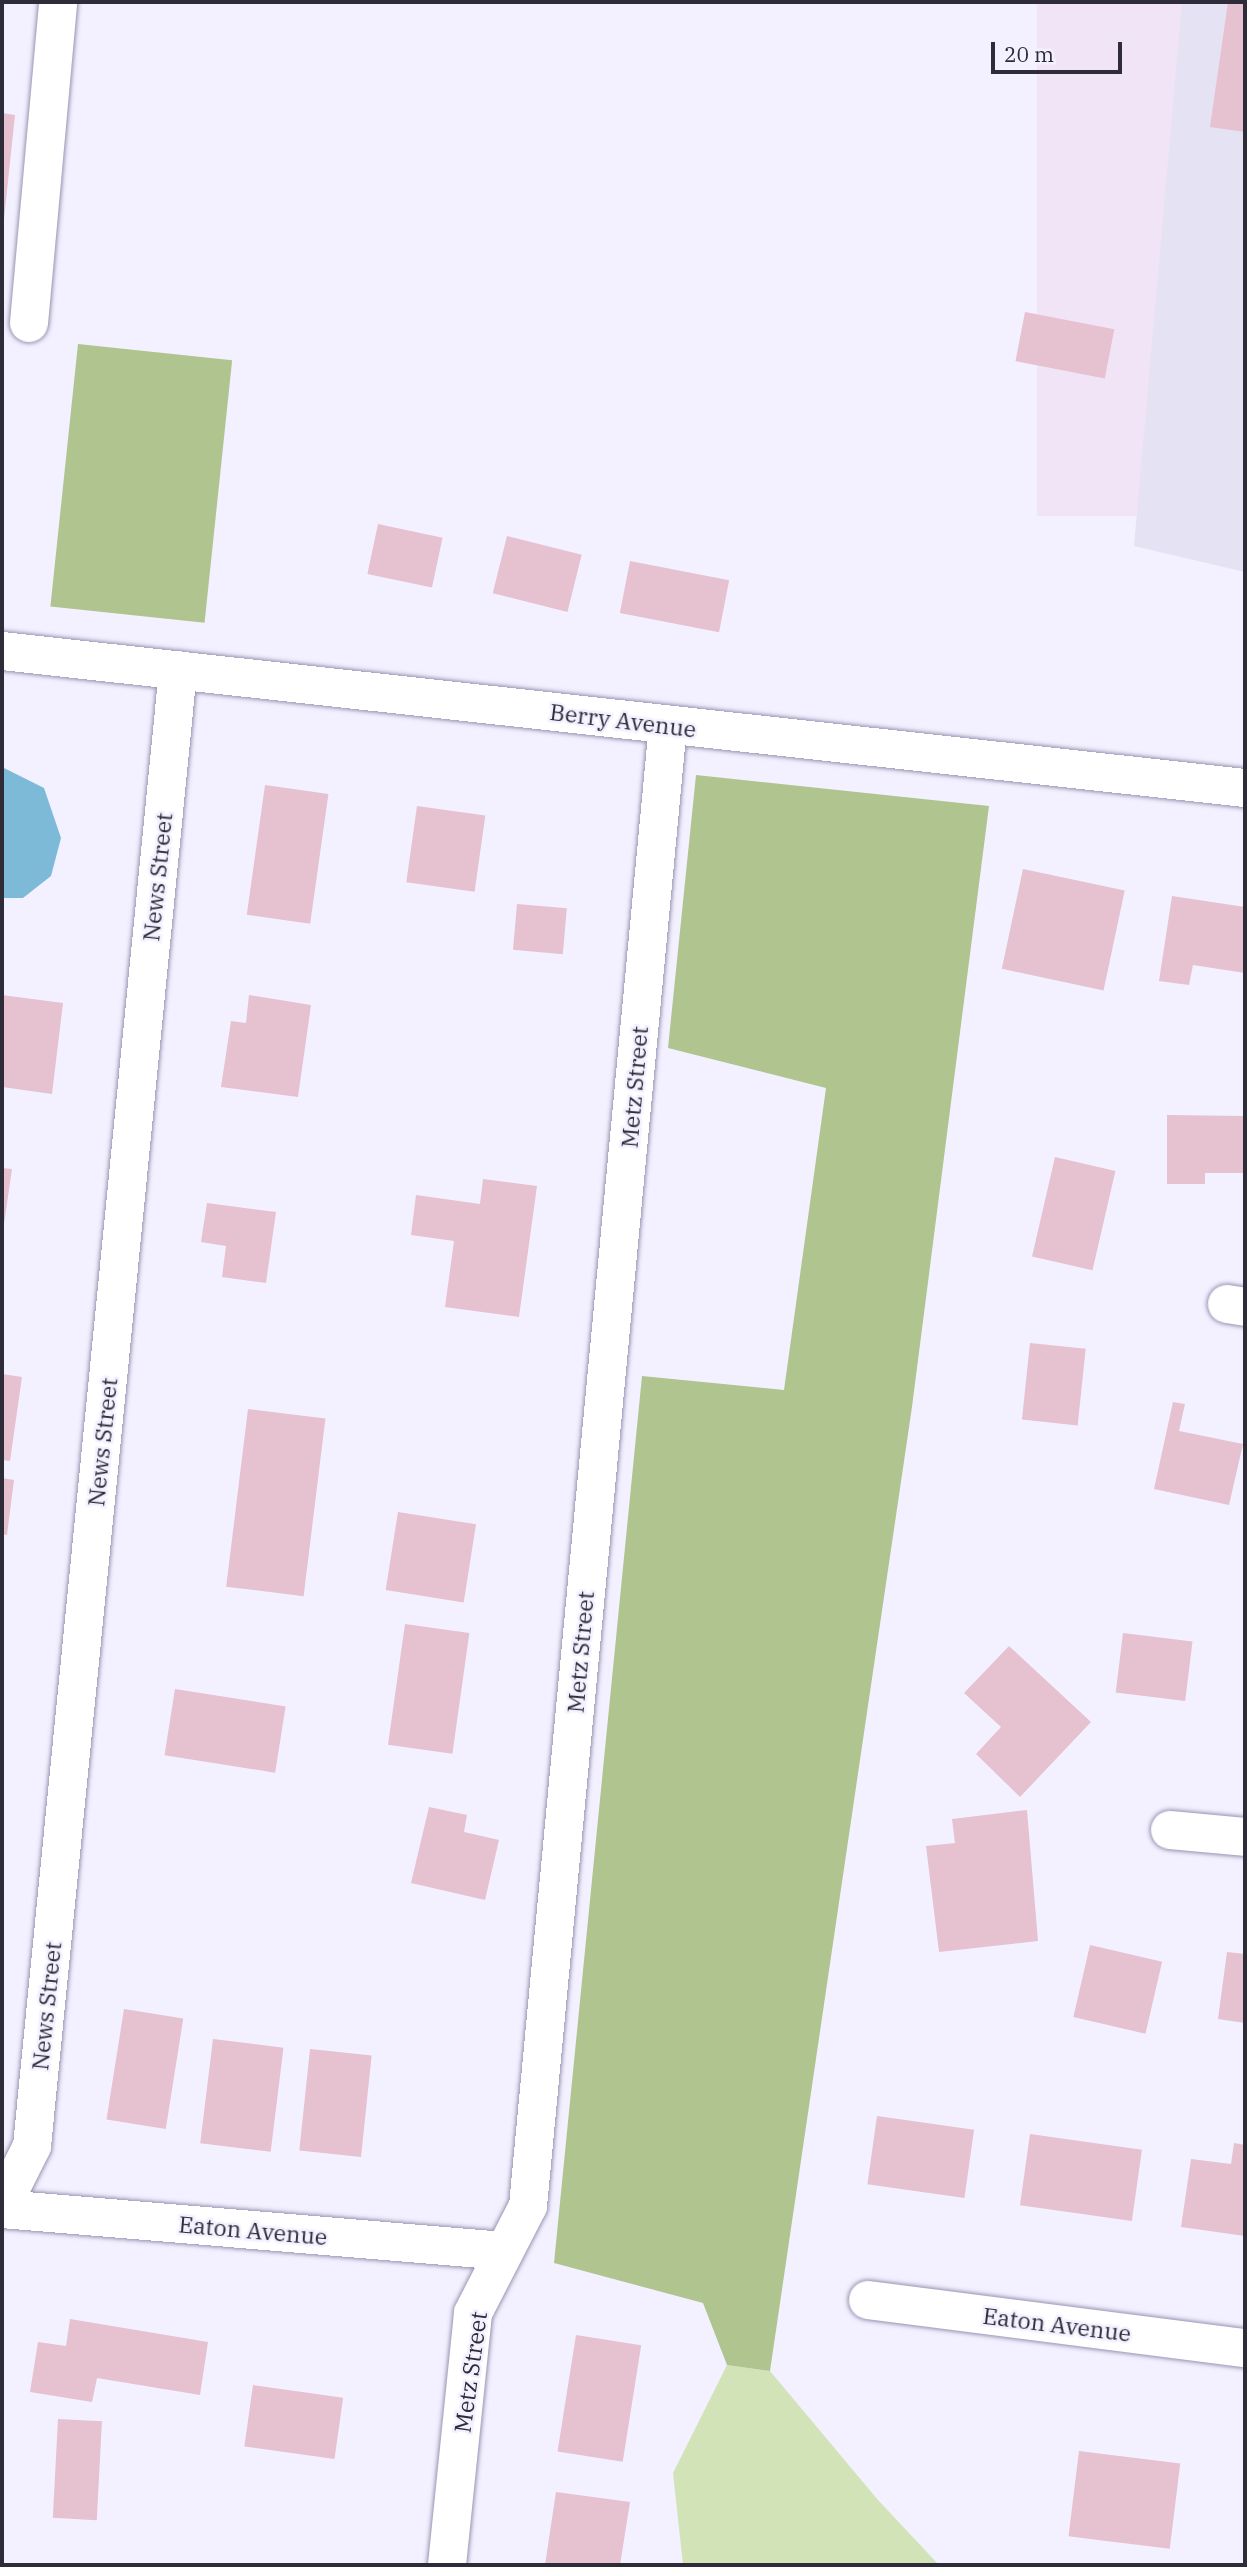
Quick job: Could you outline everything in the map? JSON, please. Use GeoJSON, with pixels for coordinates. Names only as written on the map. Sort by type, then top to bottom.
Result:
{"type":"FeatureCollection","features":[{"type":"Feature","properties":{"kind":"street"},"geometry":{"type":"LineString","coordinates":[[29,323],[58,2]]}},
{"type":"Feature","properties":{"kind":"street","name":"Berry Avenue"},"geometry":{"type":"LineString","coordinates":[[2,651],[1245,788]]}},
{"type":"Feature","properties":{"kind":"street","name":"News Street"},"geometry":{"type":"LineString","coordinates":[[2,2207],[32,2146],[178,670]]}},
{"type":"Feature","properties":{"kind":"street","name":"Metz Street"},"geometry":{"type":"LineString","coordinates":[[447,2565],[473,2313],[528,2206],[668,726]]}},
{"type":"Feature","properties":{"kind":"street"},"geometry":{"type":"LineString","coordinates":[[1170,1830],[1245,1837]]}},
{"type":"Feature","properties":{"kind":"street","name":"Eaton Avenue"},"geometry":{"type":"LineString","coordinates":[[2,2207],[504,2251]]}},
{"type":"Feature","properties":{"kind":"street","name":"Eaton Avenue"},"geometry":{"type":"LineString","coordinates":[[868,2300],[1245,2348]]}},
{"type":"Feature","properties":{"kind":"shaded area"},"geometry":{"type":"Polygon","coordinates":[[[1037,2],[1182,2],[1182,516],[1037,516],[1037,2]]]}},
{"type":"Feature","properties":{"kind":"shaded area"},"geometry":{"type":"Polygon","coordinates":[[[1182,2],[1245,2],[1245,572],[1134,546],[1182,2]]]}},
{"type":"Feature","properties":{"kind":"green space"},"geometry":{"type":"Polygon","coordinates":[[[78,344],[232,360],[205,623],[50,607],[78,344]]]}},
{"type":"Feature","properties":{"kind":"green space"},"geometry":{"type":"Polygon","coordinates":[[[696,775],[989,806],[912,1407],[770,2371],[727,2365],[703,2303],[554,2263],[642,1376],[784,1390],[826,1088],[668,1048],[696,775]]]}},
{"type":"Feature","properties":{"kind":"green space"},"geometry":{"type":"Polygon","coordinates":[[[727,2365],[770,2371],[878,2500],[939,2565],[683,2565],[673,2473],[727,2365]]]}},
{"type":"Feature","properties":{"kind":"water"},"geometry":{"type":"Polygon","coordinates":[[[2,767],[44,788],[61,838],[51,876],[23,898],[2,898],[2,767]]]}},
{"type":"Feature","properties":{"kind":"building"},"geometry":{"type":"Polygon","coordinates":[[[1228,2],[1245,2],[1245,132],[1210,127],[1228,2]]]}},
{"type":"Feature","properties":{"kind":"building"},"geometry":{"type":"Polygon","coordinates":[[[2,113],[15,115],[4,219],[2,219],[2,113]]]}},
{"type":"Feature","properties":{"kind":"building"},"geometry":{"type":"Polygon","coordinates":[[[1025,312],[1114,329],[1105,378],[1015,361],[1025,312]]]}},
{"type":"Feature","properties":{"kind":"building"},"geometry":{"type":"Polygon","coordinates":[[[378,524],[443,538],[432,588],[367,574],[378,524]]]}},
{"type":"Feature","properties":{"kind":"building"},"geometry":{"type":"Polygon","coordinates":[[[507,536],[582,555],[567,612],[493,593],[507,536]]]}},
{"type":"Feature","properties":{"kind":"building"},"geometry":{"type":"Polygon","coordinates":[[[630,561],[729,580],[719,632],[620,613],[630,561]]]}},
{"type":"Feature","properties":{"kind":"building"},"geometry":{"type":"Polygon","coordinates":[[[265,785],[328,794],[310,924],[247,915],[265,785]]]}},
{"type":"Feature","properties":{"kind":"building"},"geometry":{"type":"Polygon","coordinates":[[[417,806],[485,816],[475,892],[406,882],[417,806]]]}},
{"type":"Feature","properties":{"kind":"building"},"geometry":{"type":"Polygon","coordinates":[[[1023,869],[1125,891],[1104,990],[1002,969],[1023,869]]]}},
{"type":"Feature","properties":{"kind":"building"},"geometry":{"type":"Polygon","coordinates":[[[1172,896],[1245,907],[1245,973],[1193,965],[1189,985],[1159,981],[1172,896]]]}},
{"type":"Feature","properties":{"kind":"building"},"geometry":{"type":"Polygon","coordinates":[[[517,904],[567,908],[563,954],[513,950],[517,904]]]}},
{"type":"Feature","properties":{"kind":"building"},"geometry":{"type":"Polygon","coordinates":[[[2,995],[63,1003],[52,1094],[2,1087],[2,995]]]}},
{"type":"Feature","properties":{"kind":"building"},"geometry":{"type":"Polygon","coordinates":[[[249,995],[311,1005],[298,1097],[221,1087],[231,1021],[246,1023],[249,995]]]}},
{"type":"Feature","properties":{"kind":"building"},"geometry":{"type":"Polygon","coordinates":[[[1167,1115],[1245,1116],[1245,1173],[1205,1173],[1205,1184],[1167,1184],[1167,1115]]]}},
{"type":"Feature","properties":{"kind":"building"},"geometry":{"type":"Polygon","coordinates":[[[1055,1157],[1115,1171],[1092,1270],[1032,1256],[1055,1157]]]}},
{"type":"Feature","properties":{"kind":"building"},"geometry":{"type":"Polygon","coordinates":[[[2,1168],[12,1169],[3,1231],[2,1231],[2,1168]]]}},
{"type":"Feature","properties":{"kind":"building"},"geometry":{"type":"Polygon","coordinates":[[[483,1179],[537,1186],[519,1317],[445,1307],[454,1241],[411,1235],[416,1195],[480,1204],[483,1179]]]}},
{"type":"Feature","properties":{"kind":"building"},"geometry":{"type":"Polygon","coordinates":[[[207,1203],[276,1212],[266,1283],[222,1277],[226,1246],[201,1242],[207,1203]]]}},
{"type":"Feature","properties":{"kind":"building"},"geometry":{"type":"Polygon","coordinates":[[[1030,1343],[1086,1349],[1078,1425],[1022,1420],[1030,1343]]]}},
{"type":"Feature","properties":{"kind":"building"},"geometry":{"type":"Polygon","coordinates":[[[2,1374],[22,1377],[10,1461],[2,1460],[2,1374]]]}},
{"type":"Feature","properties":{"kind":"building"},"geometry":{"type":"Polygon","coordinates":[[[1173,1402],[1185,1404],[1179,1431],[1243,1444],[1229,1505],[1154,1489],[1173,1402]]]}},
{"type":"Feature","properties":{"kind":"building"},"geometry":{"type":"Polygon","coordinates":[[[248,1409],[325,1419],[304,1596],[226,1587],[248,1409]]]}},
{"type":"Feature","properties":{"kind":"building"},"geometry":{"type":"Polygon","coordinates":[[[2,1478],[14,1480],[7,1535],[2,1534],[2,1478]]]}},
{"type":"Feature","properties":{"kind":"building"},"geometry":{"type":"Polygon","coordinates":[[[398,1512],[476,1524],[464,1602],[386,1590],[398,1512]]]}},
{"type":"Feature","properties":{"kind":"building"},"geometry":{"type":"Polygon","coordinates":[[[405,1624],[469,1633],[452,1754],[388,1745],[405,1624]]]}},
{"type":"Feature","properties":{"kind":"building"},"geometry":{"type":"Polygon","coordinates":[[[1123,1633],[1192,1642],[1185,1701],[1116,1693],[1123,1633]]]}},
{"type":"Feature","properties":{"kind":"building"},"geometry":{"type":"Polygon","coordinates":[[[1009,1646],[1091,1722],[1020,1797],[976,1754],[1001,1727],[964,1693],[1009,1646]]]}},
{"type":"Feature","properties":{"kind":"building"},"geometry":{"type":"Polygon","coordinates":[[[175,1689],[286,1707],[275,1773],[165,1755],[175,1689]]]}},
{"type":"Feature","properties":{"kind":"building"},"geometry":{"type":"Polygon","coordinates":[[[429,1807],[467,1815],[464,1832],[499,1840],[485,1900],[411,1883],[429,1807]]]}},
{"type":"Feature","properties":{"kind":"building"},"geometry":{"type":"Polygon","coordinates":[[[1027,1810],[1038,1941],[939,1952],[926,1846],[955,1843],[952,1819],[1027,1810]]]}},
{"type":"Feature","properties":{"kind":"building"},"geometry":{"type":"Polygon","coordinates":[[[1090,1945],[1162,1962],[1145,2034],[1073,2017],[1090,1945]]]}},
{"type":"Feature","properties":{"kind":"building"},"geometry":{"type":"Polygon","coordinates":[[[1227,1952],[1245,1954],[1245,2023],[1218,2019],[1227,1952]]]}},
{"type":"Feature","properties":{"kind":"building"},"geometry":{"type":"Polygon","coordinates":[[[124,2009],[183,2018],[166,2129],[106,2120],[124,2009]]]}},
{"type":"Feature","properties":{"kind":"building"},"geometry":{"type":"Polygon","coordinates":[[[213,2039],[283,2048],[271,2152],[200,2143],[213,2039]]]}},
{"type":"Feature","properties":{"kind":"building"},"geometry":{"type":"Polygon","coordinates":[[[310,2049],[372,2055],[361,2157],[299,2150],[310,2049]]]}},
{"type":"Feature","properties":{"kind":"building"},"geometry":{"type":"Polygon","coordinates":[[[877,2116],[974,2130],[964,2198],[867,2184],[877,2116]]]}},
{"type":"Feature","properties":{"kind":"building"},"geometry":{"type":"Polygon","coordinates":[[[1030,2134],[1142,2150],[1132,2221],[1020,2205],[1030,2134]]]}},
{"type":"Feature","properties":{"kind":"building"},"geometry":{"type":"Polygon","coordinates":[[[1234,2143],[1245,2145],[1245,2236],[1181,2227],[1191,2159],[1231,2164],[1234,2143]]]}},
{"type":"Feature","properties":{"kind":"building"},"geometry":{"type":"Polygon","coordinates":[[[70,2319],[208,2342],[200,2395],[97,2378],[92,2402],[30,2392],[38,2342],[66,2346],[70,2319]]]}},
{"type":"Feature","properties":{"kind":"building"},"geometry":{"type":"Polygon","coordinates":[[[576,2335],[641,2345],[623,2462],[558,2452],[576,2335]]]}},
{"type":"Feature","properties":{"kind":"building"},"geometry":{"type":"Polygon","coordinates":[[[253,2385],[343,2398],[334,2459],[244,2446],[253,2385]]]}},
{"type":"Feature","properties":{"kind":"building"},"geometry":{"type":"Polygon","coordinates":[[[58,2419],[102,2421],[97,2520],[53,2518],[58,2419]]]}},
{"type":"Feature","properties":{"kind":"building"},"geometry":{"type":"Polygon","coordinates":[[[1079,2451],[1180,2463],[1170,2549],[1069,2536],[1079,2451]]]}},
{"type":"Feature","properties":{"kind":"building"},"geometry":{"type":"Polygon","coordinates":[[[556,2492],[630,2502],[620,2565],[545,2565],[556,2492]]]}}]}
